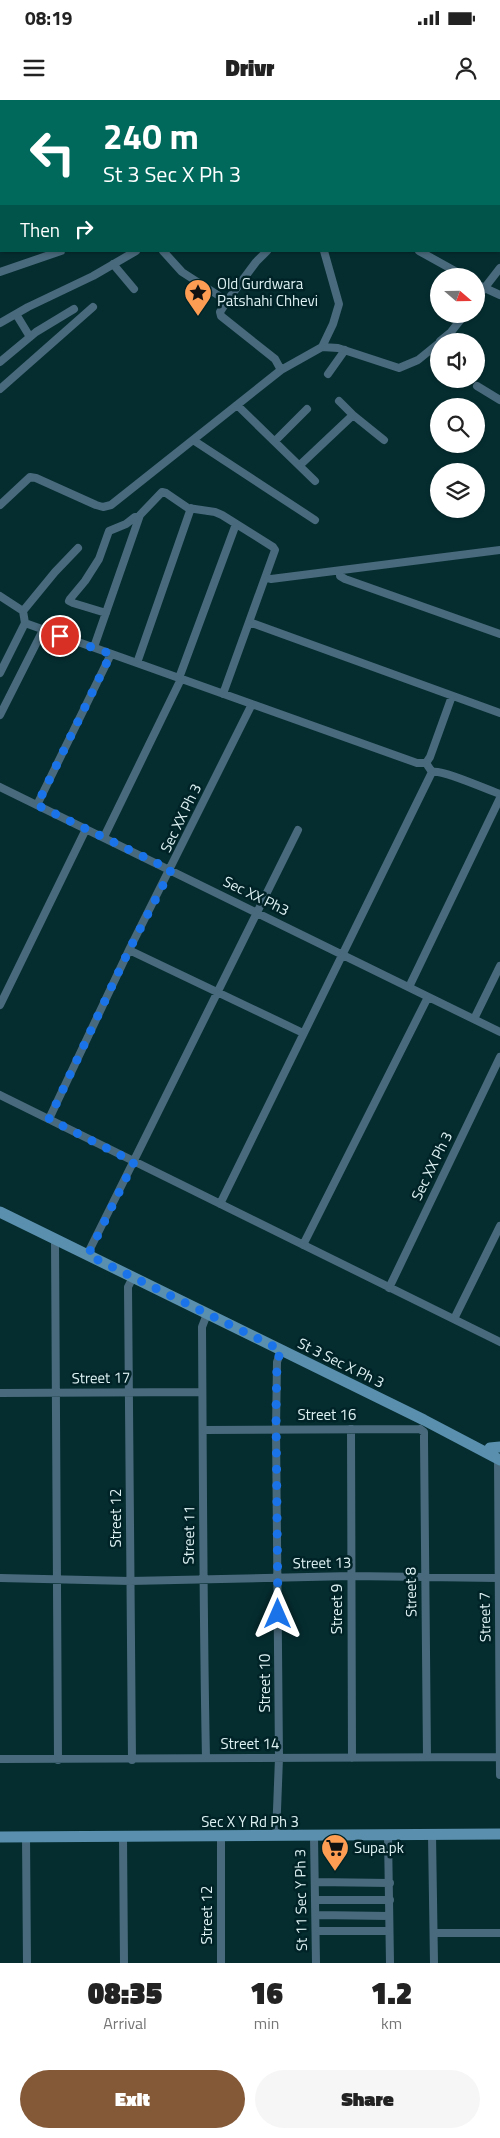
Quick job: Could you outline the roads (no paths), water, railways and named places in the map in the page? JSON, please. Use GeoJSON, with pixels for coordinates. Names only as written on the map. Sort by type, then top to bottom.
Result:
{"type":"FeatureCollection","features":[{"type":"Feature","properties":{"kind":"main road","name":"St 3 Sec X Ph 3"},"geometry":{"type":"LineString","coordinates":[[0,1212],[281,1350],[422,1425],[496,1454]]}},
{"type":"Feature","properties":{"kind":"main road","name":"Sec X Y Rd Ph 3"},"geometry":{"type":"LineString","coordinates":[[0,1837],[500,1834]]}},
{"type":"Feature","properties":{"kind":"street"},"geometry":{"type":"LineString","coordinates":[[0,272],[58,252]]}},
{"type":"Feature","properties":{"kind":"street"},"geometry":{"type":"LineString","coordinates":[[0,323],[134,252]]}},
{"type":"Feature","properties":{"kind":"street"},"geometry":{"type":"LineString","coordinates":[[164,252],[182,272],[227,301]]}},
{"type":"Feature","properties":{"kind":"street"},"geometry":{"type":"LineString","coordinates":[[265,252],[220,312],[221,316],[275,359],[281,370]]}},
{"type":"Feature","properties":{"kind":"street"},"geometry":{"type":"LineString","coordinates":[[0,506],[30,477],[96,505],[103,507],[111,505],[281,370],[322,347],[333,324],[339,304],[324,252]]}},
{"type":"Feature","properties":{"kind":"street"},"geometry":{"type":"LineString","coordinates":[[421,252],[450,268]]}},
{"type":"Feature","properties":{"kind":"street"},"geometry":{"type":"LineString","coordinates":[[113,264],[134,290]]}},
{"type":"Feature","properties":{"kind":"street"},"geometry":{"type":"LineString","coordinates":[[485,288],[500,268]]}},
{"type":"Feature","properties":{"kind":"street"},"geometry":{"type":"LineString","coordinates":[[485,289],[500,295]]}},
{"type":"Feature","properties":{"kind":"street"},"geometry":{"type":"LineString","coordinates":[[0,389],[93,307]]}},
{"type":"Feature","properties":{"kind":"street"},"geometry":{"type":"LineString","coordinates":[[0,362],[30,337],[74,309]]}},
{"type":"Feature","properties":{"kind":"street"},"geometry":{"type":"LineString","coordinates":[[16,314],[30,337]]}},
{"type":"Feature","properties":{"kind":"street"},"geometry":{"type":"LineString","coordinates":[[450,333],[458,323]]}},
{"type":"Feature","properties":{"kind":"street"},"geometry":{"type":"LineString","coordinates":[[322,347],[345,350],[399,368],[418,360],[430,350]]}},
{"type":"Feature","properties":{"kind":"street"},"geometry":{"type":"LineString","coordinates":[[328,374],[345,350]]}},
{"type":"Feature","properties":{"kind":"street"},"geometry":{"type":"LineString","coordinates":[[480,388],[500,400]]}},
{"type":"Feature","properties":{"kind":"street"},"geometry":{"type":"LineString","coordinates":[[339,401],[384,440]]}},
{"type":"Feature","properties":{"kind":"street"},"geometry":{"type":"LineString","coordinates":[[237,405],[315,481]]}},
{"type":"Feature","properties":{"kind":"street"},"geometry":{"type":"LineString","coordinates":[[275,441],[307,409]]}},
{"type":"Feature","properties":{"kind":"street"},"geometry":{"type":"LineString","coordinates":[[300,465],[353,415]]}},
{"type":"Feature","properties":{"kind":"street"},"geometry":{"type":"LineString","coordinates":[[193,440],[314,520]]}},
{"type":"Feature","properties":{"kind":"street"},"geometry":{"type":"LineString","coordinates":[[94,647],[139,518],[143,510],[162,492],[191,508],[215,512],[273,547],[274,554],[224,694]]}},
{"type":"Feature","properties":{"kind":"street"},"geometry":{"type":"LineString","coordinates":[[137,663],[191,508]]}},
{"type":"Feature","properties":{"kind":"street"},"geometry":{"type":"LineString","coordinates":[[106,613],[69,602],[70,598],[85,581],[99,559],[109,531],[126,524],[135,517],[139,518]]}},
{"type":"Feature","properties":{"kind":"street"},"geometry":{"type":"LineString","coordinates":[[104,837],[180,678],[236,524]]}},
{"type":"Feature","properties":{"kind":"street"},"geometry":{"type":"LineString","coordinates":[[23,611],[55,572],[78,548]]}},
{"type":"Feature","properties":{"kind":"street"},"geometry":{"type":"LineString","coordinates":[[266,577],[272,579],[500,550]]}},
{"type":"Feature","properties":{"kind":"street"},"geometry":{"type":"LineString","coordinates":[[340,571],[340,576],[345,579],[500,634]]}},
{"type":"Feature","properties":{"kind":"street"},"geometry":{"type":"LineString","coordinates":[[0,596],[23,611],[25,623],[0,674]]}},
{"type":"Feature","properties":{"kind":"street"},"geometry":{"type":"LineString","coordinates":[[249,622],[500,713]]}},
{"type":"Feature","properties":{"kind":"street"},"geometry":{"type":"LineString","coordinates":[[25,623],[417,763],[426,763]]}},
{"type":"Feature","properties":{"kind":"street"},"geometry":{"type":"LineString","coordinates":[[0,715],[43,630]]}},
{"type":"Feature","properties":{"kind":"street"},"geometry":{"type":"LineString","coordinates":[[37,805],[111,654]]}},
{"type":"Feature","properties":{"kind":"street"},"geometry":{"type":"LineString","coordinates":[[426,763],[430,757],[452,696]]}},
{"type":"Feature","properties":{"kind":"street","name":"Sec XX Ph 3"},"geometry":{"type":"LineString","coordinates":[[49,1119],[129,950],[171,870],[252,704]]}},
{"type":"Feature","properties":{"kind":"street"},"geometry":{"type":"LineString","coordinates":[[426,763],[432,772]]}},
{"type":"Feature","properties":{"kind":"street"},"geometry":{"type":"LineString","coordinates":[[220,1204],[432,772],[436,770],[500,794]]}},
{"type":"Feature","properties":{"kind":"street","name":"Sec XX Ph3"},"geometry":{"type":"LineString","coordinates":[[0,787],[500,1032]]}},
{"type":"Feature","properties":{"kind":"street"},"geometry":{"type":"LineString","coordinates":[[409,988],[500,798]]}},
{"type":"Feature","properties":{"kind":"street"},"geometry":{"type":"LineString","coordinates":[[0,1005],[86,829]]}},
{"type":"Feature","properties":{"kind":"street"},"geometry":{"type":"LineString","coordinates":[[88,1255],[298,830]]}},
{"type":"Feature","properties":{"kind":"street"},"geometry":{"type":"LineString","coordinates":[[129,950],[303,1033]]}},
{"type":"Feature","properties":{"kind":"street"},"geometry":{"type":"LineString","coordinates":[[474,1019],[500,966]]}},
{"type":"Feature","properties":{"kind":"street"},"geometry":{"type":"LineString","coordinates":[[303,1245],[428,997]]}},
{"type":"Feature","properties":{"kind":"street","name":"Sec XX Ph 3"},"geometry":{"type":"LineString","coordinates":[[389,1288],[500,1057]]}},
{"type":"Feature","properties":{"kind":"street"},"geometry":{"type":"LineString","coordinates":[[0,1095],[500,1342]]}},
{"type":"Feature","properties":{"kind":"street"},"geometry":{"type":"LineString","coordinates":[[454,1319],[500,1226]]}},
{"type":"Feature","properties":{"kind":"street"},"geometry":{"type":"LineString","coordinates":[[55,1240],[58,1760]]}},
{"type":"Feature","properties":{"kind":"street","name":"Street 12"},"geometry":{"type":"LineString","coordinates":[[132,1760],[128,1287],[133,1276]]}},
{"type":"Feature","properties":{"kind":"street","name":"Street 11"},"geometry":{"type":"LineString","coordinates":[[206,1758],[202,1580],[204,1430],[202,1327],[207,1314]]}},
{"type":"Feature","properties":{"kind":"street","name":"Street 10"},"geometry":{"type":"LineString","coordinates":[[276,1836],[279,1758],[276,1429],[277,1362],[281,1350]]}},
{"type":"Feature","properties":{"kind":"street","name":"Street 17"},"geometry":{"type":"LineString","coordinates":[[0,1393],[202,1392]]}},
{"type":"Feature","properties":{"kind":"street","name":"Street 16"},"geometry":{"type":"LineString","coordinates":[[204,1430],[351,1429],[422,1425]]}},
{"type":"Feature","properties":{"kind":"street","name":"Street 8"},"geometry":{"type":"LineString","coordinates":[[422,1425],[424,1432],[427,1757]]}},
{"type":"Feature","properties":{"kind":"street","name":"Street 9"},"geometry":{"type":"LineString","coordinates":[[351,1429],[352,1758]]}},
{"type":"Feature","properties":{"kind":"street","name":"Street 7"},"geometry":{"type":"LineString","coordinates":[[496,1454],[500,1775]]}},
{"type":"Feature","properties":{"kind":"street","name":"Street 13"},"geometry":{"type":"LineString","coordinates":[[0,1578],[130,1581],[351,1576],[498,1578]]}},
{"type":"Feature","properties":{"kind":"street","name":"Street 14"},"geometry":{"type":"LineString","coordinates":[[0,1759],[132,1760],[500,1757]]}},
{"type":"Feature","properties":{"kind":"street"},"geometry":{"type":"LineString","coordinates":[[432,1835],[434,1963]]}},
{"type":"Feature","properties":{"kind":"street"},"geometry":{"type":"LineString","coordinates":[[26,1836],[27,1963]]}},
{"type":"Feature","properties":{"kind":"street","name":"St 11 Sec Y Ph 3"},"geometry":{"type":"LineString","coordinates":[[314,1836],[316,1963]]}},
{"type":"Feature","properties":{"kind":"street"},"geometry":{"type":"LineString","coordinates":[[388,1836],[390,1963]]}},
{"type":"Feature","properties":{"kind":"street"},"geometry":{"type":"LineString","coordinates":[[122,1837],[124,1963]]}},
{"type":"Feature","properties":{"kind":"street","name":"Street 12"},"geometry":{"type":"LineString","coordinates":[[221,1837],[221,1963]]}},
{"type":"Feature","properties":{"kind":"street"},"geometry":{"type":"LineString","coordinates":[[316,1882],[390,1882]]}},
{"type":"Feature","properties":{"kind":"street"},"geometry":{"type":"LineString","coordinates":[[316,1900],[390,1900]]}},
{"type":"Feature","properties":{"kind":"street"},"geometry":{"type":"LineString","coordinates":[[316,1915],[389,1916]]}},
{"type":"Feature","properties":{"kind":"street"},"geometry":{"type":"LineString","coordinates":[[316,1931],[389,1931]]}},
{"type":"Feature","properties":{"kind":"street"},"geometry":{"type":"LineString","coordinates":[[434,1933],[500,1933]]}},
{"type":"Feature","properties":{"kind":"place","name":"Old Gurdwara Patshahi Chhevi"},"geometry":{"type":"Point","coordinates":[198,317]}},
{"type":"Feature","properties":{"kind":"place","name":"Supa.pk"},"geometry":{"type":"Point","coordinates":[335,1872]}}]}
